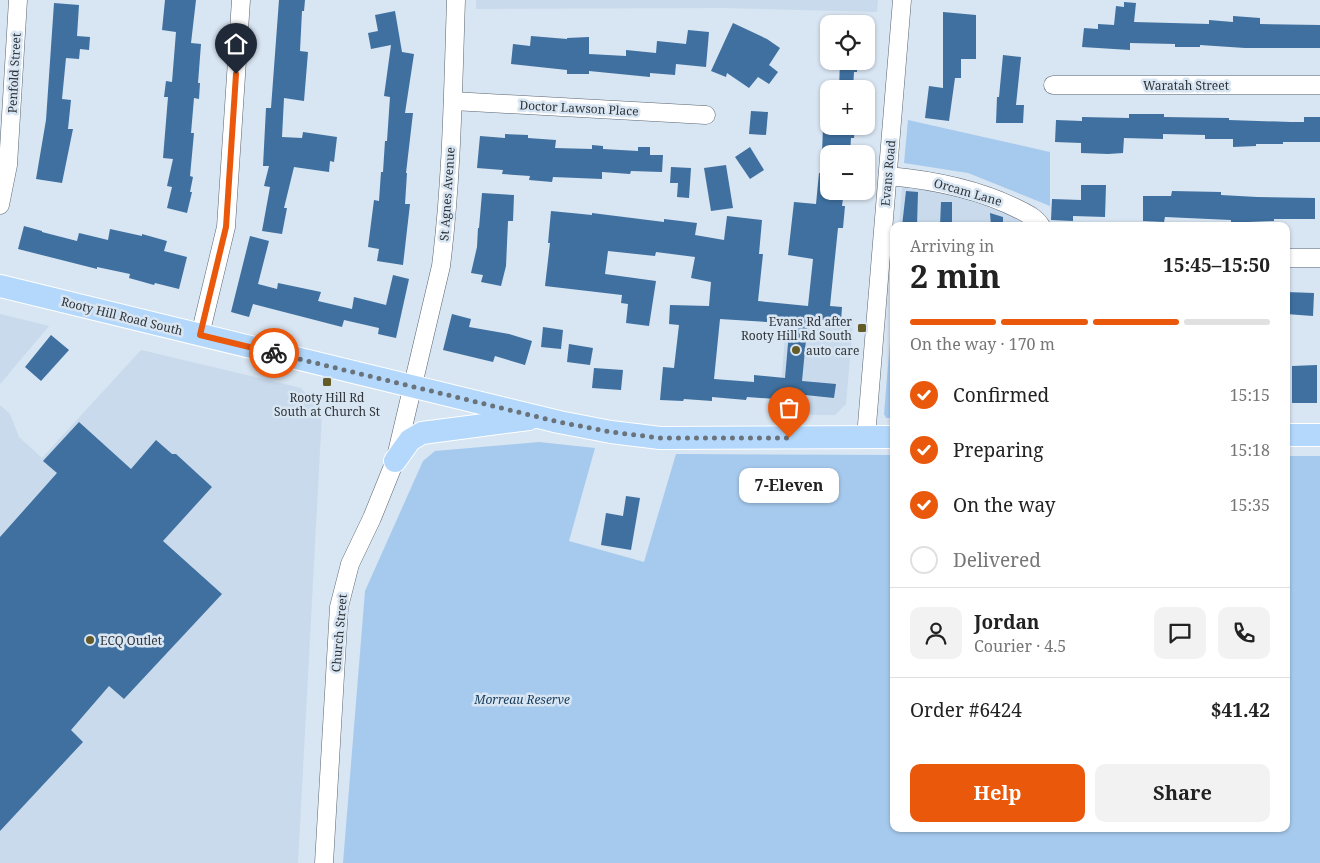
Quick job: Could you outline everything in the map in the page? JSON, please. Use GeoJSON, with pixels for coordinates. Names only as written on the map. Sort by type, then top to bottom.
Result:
{"type":"FeatureCollection","features":[{"type":"Feature","properties":{"kind":"main road","name":"Rooty Hill Road South"},"geometry":{"type":"LineString","coordinates":[[0,286],[542,418],[611,432],[660,438],[890,437]]}},
{"type":"Feature","properties":{"kind":"main road"},"geometry":{"type":"LineString","coordinates":[[395,461],[410,440],[422,434],[542,418]]}},
{"type":"Feature","properties":{"kind":"main road"},"geometry":{"type":"LineString","coordinates":[[1290,435],[1320,435]]}},
{"type":"Feature","properties":{"kind":"street","name":"Penfold Street"},"geometry":{"type":"LineString","coordinates":[[0,206],[8,165],[18,0]]}},
{"type":"Feature","properties":{"kind":"street"},"geometry":{"type":"LineString","coordinates":[[200,335],[226,227],[228,211],[241,0]]}},
{"type":"Feature","properties":{"kind":"street","name":"St Agnes Avenue"},"geometry":{"type":"LineString","coordinates":[[413,386],[441,266],[453,101],[456,0]]}},
{"type":"Feature","properties":{"kind":"street","name":"Evans Road"},"geometry":{"type":"LineString","coordinates":[[866,436],[902,0]]}},
{"type":"Feature","properties":{"kind":"street","name":"Waratah Street"},"geometry":{"type":"LineString","coordinates":[[1053,85],[1320,85]]}},
{"type":"Feature","properties":{"kind":"street","name":"Doctor Lawson Place"},"geometry":{"type":"LineString","coordinates":[[453,101],[706,114]]}},
{"type":"Feature","properties":{"kind":"street","name":"Orcam Lane"},"geometry":{"type":"LineString","coordinates":[[888,176],[947,184],[988,196],[1033,217],[1037,222]]}},
{"type":"Feature","properties":{"kind":"street"},"geometry":{"type":"LineString","coordinates":[[1290,258],[1320,258]]}},
{"type":"Feature","properties":{"kind":"street","name":"Church Street"},"geometry":{"type":"LineString","coordinates":[[324,863],[340,607],[350,564],[372,518],[395,461],[413,386]]}},
{"type":"Feature","properties":{"kind":"shaded area"},"geometry":{"type":"Polygon","coordinates":[[[476,0],[878,0],[877,12],[724,8],[476,9],[476,0]]]}},
{"type":"Feature","properties":{"kind":"shaded area"},"geometry":{"type":"Polygon","coordinates":[[[903,177],[922,179],[1031,222],[899,222],[903,177]]]}},
{"type":"Feature","properties":{"kind":"shaded area"},"geometry":{"type":"Polygon","coordinates":[[[0,314],[49,326],[0,384],[0,314]]]}},
{"type":"Feature","properties":{"kind":"shaded area"},"geometry":{"type":"Polygon","coordinates":[[[786,323],[853,323],[846,404],[835,415],[779,415],[786,323]]]}},
{"type":"Feature","properties":{"kind":"shaded area"},"geometry":{"type":"Polygon","coordinates":[[[141,350],[301,388],[322,413],[298,863],[0,863],[0,405],[10,414],[19,437],[42,458],[141,350]]]}},
{"type":"Feature","properties":{"kind":"green space"},"geometry":{"type":"Polygon","coordinates":[[[908,120],[1050,152],[1050,206],[968,173],[904,163],[908,120]]]}},
{"type":"Feature","properties":{"kind":"green space"},"geometry":{"type":"Polygon","coordinates":[[[890,341],[890,418],[886,418],[884,414],[890,341]]]}},
{"type":"Feature","properties":{"kind":"green space","name":"Morreau Reserve"},"geometry":{"type":"Polygon","coordinates":[[[539,442],[595,448],[569,541],[644,562],[676,454],[890,455],[890,832],[1290,832],[1290,456],[1320,456],[1320,863],[343,863],[365,591],[423,461],[435,451],[539,442]]]}},
{"type":"Feature","properties":{"kind":"building"},"geometry":{"type":"Polygon","coordinates":[[[165,0],[196,0],[191,43],[201,44],[198,83],[200,83],[199,99],[194,98],[191,133],[194,133],[190,176],[193,177],[190,192],[192,192],[187,213],[167,208],[172,187],[167,186],[173,159],[163,158],[168,97],[164,97],[166,81],[172,82],[176,32],[162,30],[165,0]]]}},
{"type":"Feature","properties":{"kind":"building"},"geometry":{"type":"Polygon","coordinates":[[[279,0],[305,0],[304,11],[302,11],[300,51],[308,52],[304,101],[284,98],[282,137],[302,138],[303,132],[337,137],[334,162],[330,161],[329,172],[294,167],[284,208],[287,208],[282,234],[262,231],[270,187],[264,186],[269,166],[263,166],[266,108],[271,108],[279,0]]]}},
{"type":"Feature","properties":{"kind":"building"},"geometry":{"type":"Polygon","coordinates":[[[1124,2],[1136,3],[1134,22],[1209,24],[1209,20],[1233,22],[1233,16],[1260,18],[1260,24],[1320,25],[1320,48],[1245,48],[1200,45],[1200,47],[1175,47],[1175,44],[1130,43],[1130,50],[1082,47],[1084,28],[1098,29],[1098,24],[1114,25],[1116,6],[1124,7],[1124,2]]]}},
{"type":"Feature","properties":{"kind":"building"},"geometry":{"type":"Polygon","coordinates":[[[54,3],[79,5],[77,36],[90,37],[89,50],[80,49],[79,59],[66,58],[62,99],[71,100],[68,129],[73,129],[62,183],[36,179],[46,120],[54,3]]]}},
{"type":"Feature","properties":{"kind":"building"},"geometry":{"type":"Polygon","coordinates":[[[395,11],[402,52],[414,54],[405,113],[413,113],[406,173],[405,204],[410,204],[403,265],[377,261],[379,249],[368,247],[374,200],[379,201],[385,141],[387,141],[390,97],[384,96],[391,45],[371,49],[368,33],[378,31],[375,15],[395,11]]]}},
{"type":"Feature","properties":{"kind":"building"},"geometry":{"type":"Polygon","coordinates":[[[943,12],[976,15],[976,59],[961,59],[961,78],[955,78],[949,121],[925,118],[929,86],[943,88],[943,12]]]}},
{"type":"Feature","properties":{"kind":"building"},"geometry":{"type":"Polygon","coordinates":[[[733,23],[767,39],[780,48],[769,65],[778,72],[769,84],[758,77],[749,88],[727,73],[726,77],[711,71],[733,23]]]}},
{"type":"Feature","properties":{"kind":"building"},"geometry":{"type":"Polygon","coordinates":[[[688,30],[709,32],[706,67],[676,64],[675,75],[650,73],[650,77],[589,71],[589,74],[567,74],[567,70],[511,64],[513,44],[530,46],[531,36],[567,39],[589,37],[589,54],[626,56],[626,50],[656,53],[657,41],[686,44],[688,30]]]}},
{"type":"Feature","properties":{"kind":"building"},"geometry":{"type":"Polygon","coordinates":[[[1003,55],[1021,57],[1016,105],[1024,105],[1023,123],[996,123],[997,97],[999,97],[1003,55]]]}},
{"type":"Feature","properties":{"kind":"building"},"geometry":{"type":"Polygon","coordinates":[[[840,70],[857,70],[857,72],[854,72],[854,80],[839,80],[840,70]]]}},
{"type":"Feature","properties":{"kind":"building"},"geometry":{"type":"Polygon","coordinates":[[[751,111],[768,112],[766,135],[749,134],[751,111]]]}},
{"type":"Feature","properties":{"kind":"building"},"geometry":{"type":"Polygon","coordinates":[[[1129,114],[1164,114],[1164,117],[1229,118],[1229,120],[1291,122],[1304,122],[1304,117],[1320,117],[1320,142],[1283,142],[1283,144],[1256,144],[1256,146],[1233,147],[1233,139],[1205,139],[1205,135],[1163,134],[1163,139],[1124,138],[1123,153],[1108,154],[1081,153],[1081,143],[1055,142],[1056,120],[1082,121],[1082,117],[1129,118],[1129,114]]]}},
{"type":"Feature","properties":{"kind":"building"},"geometry":{"type":"Polygon","coordinates":[[[505,134],[528,135],[528,138],[556,140],[555,148],[592,149],[592,145],[603,146],[603,149],[638,151],[638,147],[650,147],[650,155],[663,155],[662,172],[631,171],[630,174],[602,172],[602,179],[553,177],[552,182],[529,180],[530,176],[502,174],[503,170],[477,168],[480,136],[505,138],[505,134]]]}},
{"type":"Feature","properties":{"kind":"building"},"geometry":{"type":"Polygon","coordinates":[[[823,135],[854,135],[854,138],[851,138],[851,145],[822,145],[823,135]]]}},
{"type":"Feature","properties":{"kind":"building"},"geometry":{"type":"Polygon","coordinates":[[[750,147],[764,170],[750,179],[735,157],[750,147]]]}},
{"type":"Feature","properties":{"kind":"building"},"geometry":{"type":"Polygon","coordinates":[[[726,165],[733,208],[711,211],[704,168],[726,165]]]}},
{"type":"Feature","properties":{"kind":"building"},"geometry":{"type":"Polygon","coordinates":[[[671,167],[691,168],[689,198],[677,197],[678,183],[670,183],[671,167]]]}},
{"type":"Feature","properties":{"kind":"building"},"geometry":{"type":"Polygon","coordinates":[[[819,173],[820,200],[843,200],[842,206],[845,206],[843,228],[838,228],[830,306],[842,307],[841,321],[808,319],[802,381],[836,384],[834,398],[776,392],[776,399],[747,397],[746,400],[712,397],[712,401],[660,400],[663,367],[674,368],[679,325],[669,324],[670,305],[709,306],[711,282],[691,278],[695,257],[656,252],[655,256],[608,251],[605,274],[656,281],[649,326],[626,323],[628,304],[621,303],[622,295],[545,286],[550,243],[548,243],[551,211],[592,215],[592,213],[664,222],[664,219],[697,223],[695,235],[724,240],[727,216],[762,220],[759,254],[763,254],[758,301],[808,306],[813,259],[788,255],[794,202],[816,204],[819,173]],[[767,318],[767,322],[720,319],[714,379],[754,382],[754,375],[785,378],[790,321],[767,318]]]}},
{"type":"Feature","properties":{"kind":"building"},"geometry":{"type":"Polygon","coordinates":[[[1081,185],[1106,185],[1105,217],[1073,216],[1073,221],[1051,220],[1052,199],[1081,200],[1081,185]]]}},
{"type":"Feature","properties":{"kind":"building"},"geometry":{"type":"Polygon","coordinates":[[[906,191],[918,192],[917,222],[902,222],[906,191]]]}},
{"type":"Feature","properties":{"kind":"building"},"geometry":{"type":"Polygon","coordinates":[[[1172,191],[1221,192],[1221,195],[1257,197],[1315,198],[1315,219],[1231,222],[1231,220],[1165,217],[1164,222],[1143,221],[1143,196],[1171,196],[1172,191]]]}},
{"type":"Feature","properties":{"kind":"building"},"geometry":{"type":"Polygon","coordinates":[[[482,193],[514,195],[513,221],[508,221],[506,266],[501,286],[481,282],[483,275],[471,273],[477,247],[482,193]]]}},
{"type":"Feature","properties":{"kind":"building"},"geometry":{"type":"Polygon","coordinates":[[[941,202],[952,202],[952,222],[940,222],[941,202]]]}},
{"type":"Feature","properties":{"kind":"building"},"geometry":{"type":"Polygon","coordinates":[[[990,213],[1003,217],[1003,222],[991,222],[990,213]]]}},
{"type":"Feature","properties":{"kind":"building"},"geometry":{"type":"Polygon","coordinates":[[[24,226],[77,241],[79,233],[108,240],[110,229],[142,236],[142,234],[167,241],[164,251],[187,257],[179,289],[129,278],[130,274],[97,267],[97,269],[18,249],[24,226]]]}},
{"type":"Feature","properties":{"kind":"building"},"geometry":{"type":"Polygon","coordinates":[[[250,236],[269,241],[258,284],[277,289],[278,283],[321,292],[318,301],[352,309],[354,297],[386,305],[393,275],[409,279],[396,338],[378,334],[379,328],[344,320],[342,327],[253,304],[249,317],[231,312],[250,236]]]}},
{"type":"Feature","properties":{"kind":"building"},"geometry":{"type":"Polygon","coordinates":[[[1290,292],[1314,293],[1313,316],[1290,314],[1290,292]]]}},
{"type":"Feature","properties":{"kind":"building"},"geometry":{"type":"Polygon","coordinates":[[[452,314],[471,319],[469,327],[509,334],[532,341],[525,365],[495,356],[493,362],[443,350],[452,314]]]}},
{"type":"Feature","properties":{"kind":"building"},"geometry":{"type":"Polygon","coordinates":[[[543,327],[563,330],[561,349],[541,347],[543,327]]]}},
{"type":"Feature","properties":{"kind":"building"},"geometry":{"type":"Polygon","coordinates":[[[51,335],[69,350],[41,381],[25,367],[51,335]]]}},
{"type":"Feature","properties":{"kind":"building"},"geometry":{"type":"Polygon","coordinates":[[[569,344],[593,348],[590,365],[567,362],[569,344]]]}},
{"type":"Feature","properties":{"kind":"building"},"geometry":{"type":"Polygon","coordinates":[[[1317,365],[1317,403],[1292,403],[1292,366],[1317,365]]]}},
{"type":"Feature","properties":{"kind":"building"},"geometry":{"type":"Polygon","coordinates":[[[594,368],[623,370],[621,390],[592,388],[594,368]]]}},
{"type":"Feature","properties":{"kind":"building","name":"ECQ Outlet"},"geometry":{"type":"Polygon","coordinates":[[[79,422],[131,469],[156,440],[172,454],[176,454],[212,487],[163,541],[222,594],[124,699],[109,686],[71,730],[83,742],[0,831],[0,537],[57,473],[43,461],[79,422]]]}},
{"type":"Feature","properties":{"kind":"building"},"geometry":{"type":"Polygon","coordinates":[[[626,496],[640,498],[631,550],[601,545],[606,513],[623,516],[626,496]]]}},
{"type":"Feature","properties":{"kind":"way so far"},"geometry":{"type":"LineString","coordinates":[[274,353],[559,422],[611,432],[660,438],[789,438]]}},
{"type":"Feature","properties":{"kind":"place","name":"Evans Rd after Rooty Hill Rd South"},"geometry":{"type":"Point","coordinates":[862,328]}},
{"type":"Feature","properties":{"kind":"place","name":"auto care"},"geometry":{"type":"Point","coordinates":[796,350]}},
{"type":"Feature","properties":{"kind":"place","name":"Rooty Hill Rd South at Church St"},"geometry":{"type":"Point","coordinates":[327,382]}},
{"type":"Feature","properties":{"kind":"place","name":"7-Eleven"},"geometry":{"type":"Point","coordinates":[789,438]}},
{"type":"Feature","properties":{"kind":"place","name":"ECQ Outlet"},"geometry":{"type":"Point","coordinates":[90,640]}},
{"type":"Feature","properties":{"kind":"route"},"geometry":{"type":"LineString","coordinates":[[236,74],[226,227],[200,335],[274,353]]}}]}
